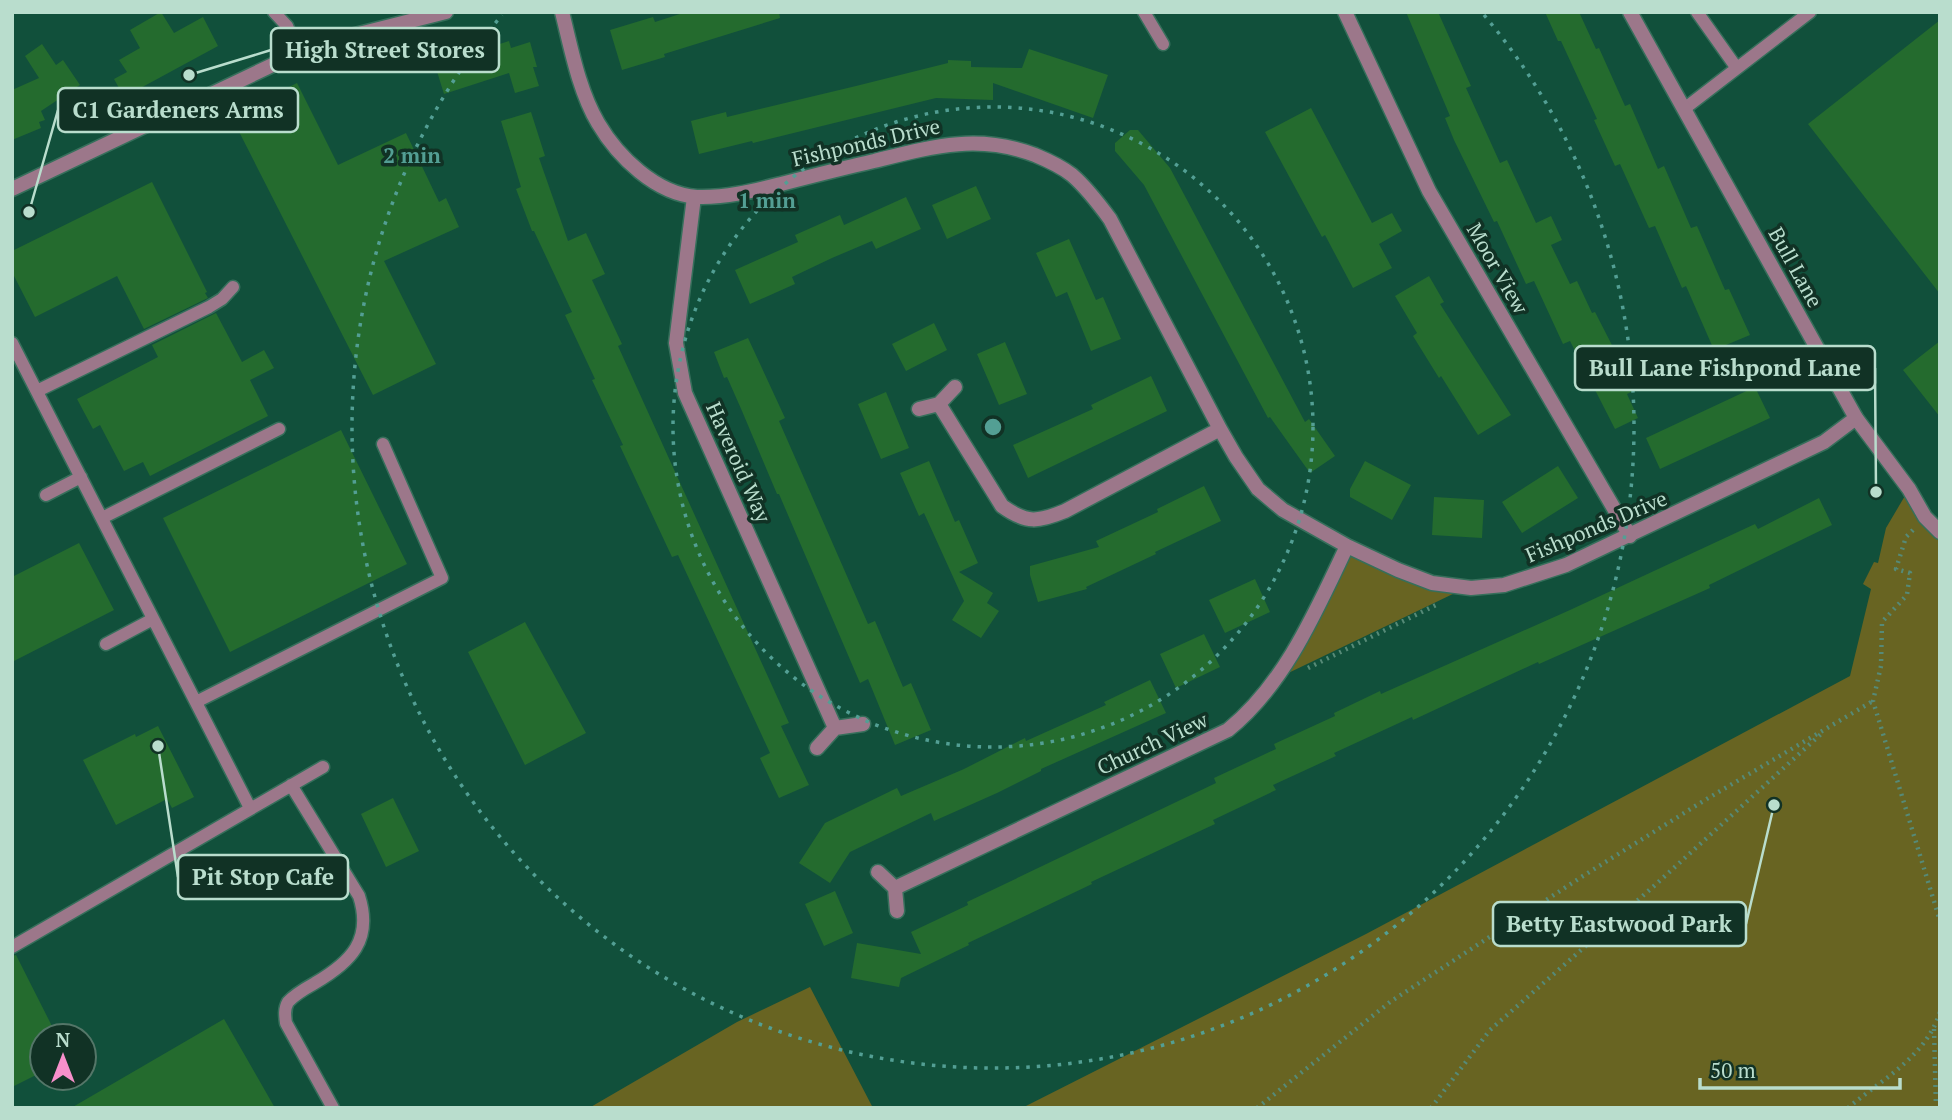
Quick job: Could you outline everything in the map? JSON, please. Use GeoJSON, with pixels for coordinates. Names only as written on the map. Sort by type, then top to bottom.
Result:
{"type":"FeatureCollection","features":[{"type":"Feature","properties":{"kind":"street"},"geometry":{"type":"LineString","coordinates":[[12,189],[298,53],[343,38],[446,12]]}},
{"type":"Feature","properties":{"kind":"street","name":"Fishponds Drive"},"geometry":{"type":"LineString","coordinates":[[562,12],[585,93],[598,123],[625,159],[653,183],[694,197],[733,195],[925,148],[958,143],[988,143],[1018,149],[1071,174],[1110,219],[1220,429],[1258,489],[1283,510],[1347,546],[1432,583],[1471,589],[1504,585],[1536,576],[1630,536],[1824,442],[1856,418]]}},
{"type":"Feature","properties":{"kind":"street","name":"Moor View"},"geometry":{"type":"LineString","coordinates":[[1345,12],[1429,191],[1630,536]]}},
{"type":"Feature","properties":{"kind":"street","name":"Bull Lane"},"geometry":{"type":"LineString","coordinates":[[1630,12],[1856,418],[1909,489],[1925,517],[1940,532]]}},
{"type":"Feature","properties":{"kind":"street","name":"Haveroid Way"},"geometry":{"type":"LineString","coordinates":[[694,197],[676,343],[685,393],[835,728]]}},
{"type":"Feature","properties":{"kind":"street"},"geometry":{"type":"LineString","coordinates":[[919,409],[939,404],[954,387]]}},
{"type":"Feature","properties":{"kind":"street"},"geometry":{"type":"LineString","coordinates":[[939,404],[1002,506],[1016,516],[1031,521],[1048,519],[1065,511],[1220,429]]}},
{"type":"Feature","properties":{"kind":"street","name":"Church View"},"geometry":{"type":"LineString","coordinates":[[895,888],[1228,730],[1249,712],[1291,654],[1347,546]]}},
{"type":"Feature","properties":{"kind":"street"},"geometry":{"type":"LineString","coordinates":[[817,748],[835,728],[863,724]]}},
{"type":"Feature","properties":{"kind":"street"},"geometry":{"type":"LineString","coordinates":[[878,872],[895,888],[897,911]]}},
{"type":"Feature","properties":{"kind":"lane"},"geometry":{"type":"LineString","coordinates":[[274,12],[286,26],[298,53]]}},
{"type":"Feature","properties":{"kind":"lane"},"geometry":{"type":"LineString","coordinates":[[1144,12],[1163,44]]}},
{"type":"Feature","properties":{"kind":"lane"},"geometry":{"type":"LineString","coordinates":[[1697,12],[1736,67]]}},
{"type":"Feature","properties":{"kind":"lane"},"geometry":{"type":"LineString","coordinates":[[1684,109],[1810,12]]}},
{"type":"Feature","properties":{"kind":"lane"},"geometry":{"type":"LineString","coordinates":[[37,391],[209,307],[222,299],[233,287]]}},
{"type":"Feature","properties":{"kind":"lane"},"geometry":{"type":"LineString","coordinates":[[12,342],[16,358],[37,391],[250,808]]}},
{"type":"Feature","properties":{"kind":"lane"},"geometry":{"type":"LineString","coordinates":[[102,518],[279,429]]}},
{"type":"Feature","properties":{"kind":"lane"},"geometry":{"type":"LineString","coordinates":[[196,702],[442,578],[383,444]]}},
{"type":"Feature","properties":{"kind":"lane"},"geometry":{"type":"LineString","coordinates":[[46,495],[81,477]]}},
{"type":"Feature","properties":{"kind":"lane"},"geometry":{"type":"LineString","coordinates":[[106,644],[153,619]]}},
{"type":"Feature","properties":{"kind":"lane"},"geometry":{"type":"LineString","coordinates":[[12,947],[44,931],[323,767]]}},
{"type":"Feature","properties":{"kind":"lane"},"geometry":{"type":"LineString","coordinates":[[291,785],[359,896],[364,914],[362,937],[351,956],[335,971],[289,1002],[284,1011],[286,1023],[333,1108]]}},
{"type":"Feature","properties":{"kind":"path"},"geometry":{"type":"LineString","coordinates":[[1925,517],[1906,537],[1896,569],[1910,573],[1907,595],[1882,622],[1881,666],[1873,701],[1940,921]]}},
{"type":"Feature","properties":{"kind":"path"},"geometry":{"type":"LineString","coordinates":[[1304,670],[1471,589]]}},
{"type":"Feature","properties":{"kind":"path"},"geometry":{"type":"LineString","coordinates":[[1257,1108],[1390,1002],[1583,876],[1873,701]]}},
{"type":"Feature","properties":{"kind":"path"},"geometry":{"type":"LineString","coordinates":[[1431,1108],[1490,1030],[1645,895],[1830,727]]}},
{"type":"Feature","properties":{"kind":"path"},"geometry":{"type":"LineString","coordinates":[[1848,1108],[1910,1060],[1934,1029],[1940,1013]]}},
{"type":"Feature","properties":{"kind":"path"},"geometry":{"type":"LineString","coordinates":[[1934,1029],[1936,1108]]}},
{"type":"Feature","properties":{"kind":"shaded area"},"geometry":{"type":"Polygon","coordinates":[[[1909,489],[1940,532],[1940,1108],[1022,1108],[1366,934],[1850,676],[1871,589],[1863,584],[1874,562],[1878,563],[1886,528],[1909,489]]]}},
{"type":"Feature","properties":{"kind":"shaded area"},"geometry":{"type":"Polygon","coordinates":[[[1348,552],[1457,592],[1280,677],[1348,552]]]}},
{"type":"Feature","properties":{"kind":"shaded area"},"geometry":{"type":"Polygon","coordinates":[[[810,987],[873,1108],[589,1108],[737,1022],[810,987]]]}},
{"type":"Feature","properties":{"kind":"building"},"geometry":{"type":"Polygon","coordinates":[[[161,12],[174,33],[203,17],[218,46],[124,97],[114,79],[127,72],[119,60],[140,48],[130,30],[161,12]]]}},
{"type":"Feature","properties":{"kind":"building"},"geometry":{"type":"Polygon","coordinates":[[[686,12],[779,12],[780,18],[622,70],[610,30],[653,17],[655,22],[686,12]]]}},
{"type":"Feature","properties":{"kind":"building"},"geometry":{"type":"Polygon","coordinates":[[[1406,12],[1438,12],[1471,86],[1466,88],[1500,163],[1507,160],[1536,223],[1551,216],[1562,240],[1551,245],[1570,284],[1577,281],[1592,313],[1595,312],[1635,390],[1627,394],[1638,418],[1615,429],[1570,341],[1563,344],[1534,281],[1526,284],[1497,221],[1494,222],[1454,140],[1445,118],[1450,116],[1406,12]]]}},
{"type":"Feature","properties":{"kind":"building"},"geometry":{"type":"Polygon","coordinates":[[[1545,12],[1579,12],[1596,49],[1599,48],[1625,106],[1630,104],[1658,169],[1664,166],[1691,228],[1697,226],[1725,290],[1729,289],[1750,335],[1714,350],[1686,286],[1682,288],[1655,226],[1649,228],[1620,164],[1615,166],[1594,120],[1597,119],[1545,12]]]}},
{"type":"Feature","properties":{"kind":"building"},"geometry":{"type":"Polygon","coordinates":[[[1940,20],[1940,294],[1808,124],[1940,20]]]}},
{"type":"Feature","properties":{"kind":"building"},"geometry":{"type":"Polygon","coordinates":[[[509,41],[511,48],[530,42],[539,86],[515,93],[509,73],[444,94],[435,65],[509,41]]]}},
{"type":"Feature","properties":{"kind":"building"},"geometry":{"type":"Polygon","coordinates":[[[42,44],[56,65],[63,60],[80,85],[41,111],[45,120],[39,122],[41,128],[12,140],[12,90],[39,78],[25,56],[42,44]]]}},
{"type":"Feature","properties":{"kind":"building"},"geometry":{"type":"Polygon","coordinates":[[[1029,49],[1108,75],[1093,118],[993,83],[993,100],[936,98],[699,154],[691,121],[726,112],[727,117],[948,63],[948,60],[971,61],[971,67],[1022,68],[1029,49]]]}},
{"type":"Feature","properties":{"kind":"building"},"geometry":{"type":"Polygon","coordinates":[[[297,83],[338,165],[406,133],[439,202],[446,198],[459,227],[384,261],[436,364],[373,395],[231,116],[297,83]]]}},
{"type":"Feature","properties":{"kind":"building"},"geometry":{"type":"Polygon","coordinates":[[[1311,108],[1372,223],[1392,213],[1402,231],[1379,244],[1392,268],[1353,288],[1265,132],[1311,108]]]}},
{"type":"Feature","properties":{"kind":"building"},"geometry":{"type":"Polygon","coordinates":[[[531,112],[545,156],[539,158],[568,241],[586,233],[605,274],[592,280],[622,344],[618,346],[789,723],[781,726],[809,785],[779,798],[760,758],[770,753],[678,555],[672,557],[620,446],[623,445],[565,315],[572,312],[532,231],[516,189],[521,187],[501,121],[531,112]]]}},
{"type":"Feature","properties":{"kind":"building"},"geometry":{"type":"Polygon","coordinates":[[[1130,130],[1138,130],[1170,168],[1305,422],[1309,419],[1335,456],[1310,473],[1270,417],[1268,418],[1144,185],[1115,151],[1115,143],[1130,130]]]}},
{"type":"Feature","properties":{"kind":"building"},"geometry":{"type":"Polygon","coordinates":[[[152,182],[208,298],[144,329],[117,276],[35,317],[12,272],[12,251],[152,182]]]}},
{"type":"Feature","properties":{"kind":"building"},"geometry":{"type":"Polygon","coordinates":[[[976,186],[991,219],[947,239],[932,205],[976,186]]]}},
{"type":"Feature","properties":{"kind":"building"},"geometry":{"type":"Polygon","coordinates":[[[906,197],[921,229],[876,249],[872,241],[832,258],[792,277],[795,284],[750,304],[735,270],[798,242],[795,235],[840,215],[844,225],[906,197]]]}},
{"type":"Feature","properties":{"kind":"building"},"geometry":{"type":"Polygon","coordinates":[[[1069,239],[1096,300],[1103,297],[1121,339],[1091,351],[1067,292],[1056,297],[1036,253],[1069,239]]]}},
{"type":"Feature","properties":{"kind":"building"},"geometry":{"type":"Polygon","coordinates":[[[1429,276],[1444,302],[1440,304],[1511,415],[1478,435],[1413,336],[1417,333],[1395,296],[1429,276]]]}},
{"type":"Feature","properties":{"kind":"building"},"geometry":{"type":"Polygon","coordinates":[[[216,313],[242,362],[264,350],[274,368],[250,380],[268,416],[150,476],[143,462],[124,471],[100,425],[93,429],[77,399],[158,357],[152,345],[216,313]]]}},
{"type":"Feature","properties":{"kind":"building"},"geometry":{"type":"Polygon","coordinates":[[[934,323],[947,350],[906,371],[892,344],[934,323]]]}},
{"type":"Feature","properties":{"kind":"building"},"geometry":{"type":"Polygon","coordinates":[[[748,338],[785,418],[779,421],[868,624],[875,621],[903,687],[911,683],[931,730],[895,745],[868,679],[860,683],[779,494],[714,352],[748,338]]]}},
{"type":"Feature","properties":{"kind":"building"},"geometry":{"type":"Polygon","coordinates":[[[1940,341],[1940,417],[1903,370],[1940,341]]]}},
{"type":"Feature","properties":{"kind":"building"},"geometry":{"type":"Polygon","coordinates":[[[1005,342],[1027,394],[999,405],[977,354],[1005,342]]]}},
{"type":"Feature","properties":{"kind":"building"},"geometry":{"type":"Polygon","coordinates":[[[1151,376],[1167,411],[1028,478],[1013,445],[1093,409],[1091,405],[1151,376]]]}},
{"type":"Feature","properties":{"kind":"building"},"geometry":{"type":"Polygon","coordinates":[[[1755,387],[1770,418],[1660,469],[1646,438],[1755,387]]]}},
{"type":"Feature","properties":{"kind":"building"},"geometry":{"type":"Polygon","coordinates":[[[886,392],[909,448],[881,459],[858,404],[886,392]]]}},
{"type":"Feature","properties":{"kind":"building"},"geometry":{"type":"Polygon","coordinates":[[[341,430],[407,564],[230,652],[163,518],[341,430]]]}},
{"type":"Feature","properties":{"kind":"building"},"geometry":{"type":"Polygon","coordinates":[[[929,461],[955,522],[959,520],[978,563],[959,572],[993,593],[987,603],[999,611],[981,638],[952,620],[964,601],[924,513],[919,516],[900,473],[929,461]]]}},
{"type":"Feature","properties":{"kind":"building"},"geometry":{"type":"Polygon","coordinates":[[[1365,461],[1411,485],[1392,520],[1350,497],[1350,489],[1365,461]]]}},
{"type":"Feature","properties":{"kind":"building"},"geometry":{"type":"Polygon","coordinates":[[[1558,466],[1578,498],[1522,533],[1502,502],[1558,466]]]}},
{"type":"Feature","properties":{"kind":"building"},"geometry":{"type":"Polygon","coordinates":[[[1204,486],[1221,521],[1086,587],[1087,589],[1038,602],[1030,566],[1099,547],[1096,541],[1158,512],[1157,509],[1204,486]]]}},
{"type":"Feature","properties":{"kind":"building"},"geometry":{"type":"Polygon","coordinates":[[[1434,497],[1484,500],[1482,538],[1432,535],[1434,497]]]}},
{"type":"Feature","properties":{"kind":"building"},"geometry":{"type":"Polygon","coordinates":[[[1819,498],[1832,525],[1709,585],[1710,588],[1334,753],[1336,756],[1273,785],[1276,790],[1213,820],[1215,824],[1091,882],[1092,884],[901,978],[899,987],[851,978],[857,943],[921,954],[911,932],[968,905],[967,902],[1216,783],[1214,778],[1276,749],[1274,744],[1335,716],[1334,713],[1570,610],[1755,524],[1758,529],[1819,498]]]}},
{"type":"Feature","properties":{"kind":"building"},"geometry":{"type":"Polygon","coordinates":[[[79,543],[114,610],[12,662],[12,577],[79,543]]]}},
{"type":"Feature","properties":{"kind":"building"},"geometry":{"type":"Polygon","coordinates":[[[1255,579],[1270,612],[1225,633],[1209,600],[1255,579]]]}},
{"type":"Feature","properties":{"kind":"building"},"geometry":{"type":"Polygon","coordinates":[[[525,622],[586,733],[525,765],[468,652],[525,622]]]}},
{"type":"Feature","properties":{"kind":"building"},"geometry":{"type":"Polygon","coordinates":[[[1204,634],[1220,667],[1176,688],[1160,654],[1204,634]]]}},
{"type":"Feature","properties":{"kind":"building"},"geometry":{"type":"Polygon","coordinates":[[[1150,680],[1166,713],[934,821],[931,813],[850,852],[830,883],[799,863],[825,823],[897,788],[901,796],[964,769],[1025,738],[1026,741],[1106,705],[1104,702],[1150,680]]]}},
{"type":"Feature","properties":{"kind":"building"},"geometry":{"type":"Polygon","coordinates":[[[158,726],[194,797],[172,808],[167,799],[116,825],[83,760],[135,734],[136,737],[158,726]]]}},
{"type":"Feature","properties":{"kind":"building"},"geometry":{"type":"Polygon","coordinates":[[[393,798],[419,851],[386,867],[361,814],[393,798]]]}},
{"type":"Feature","properties":{"kind":"building"},"geometry":{"type":"Polygon","coordinates":[[[835,891],[853,933],[824,946],[805,904],[835,891]]]}},
{"type":"Feature","properties":{"kind":"building"},"geometry":{"type":"Polygon","coordinates":[[[16,955],[50,1022],[28,1022],[28,1079],[12,1087],[12,956],[16,955]]]}},
{"type":"Feature","properties":{"kind":"building"},"geometry":{"type":"Polygon","coordinates":[[[224,1019],[275,1108],[71,1108],[224,1019]]]}},
{"type":"Feature","properties":{"kind":"place","name":"High Street Stores"},"geometry":{"type":"Point","coordinates":[189,75]}},
{"type":"Feature","properties":{"kind":"place","name":"C1 Gardeners Arms"},"geometry":{"type":"Point","coordinates":[29,212]}},
{"type":"Feature","properties":{"kind":"place","name":"Bull Lane Fishpond Lane"},"geometry":{"type":"Point","coordinates":[1876,492]}},
{"type":"Feature","properties":{"kind":"place","name":"Pit Stop Cafe"},"geometry":{"type":"Point","coordinates":[158,746]}},
{"type":"Feature","properties":{"kind":"place","name":"Betty Eastwood Park"},"geometry":{"type":"Point","coordinates":[1774,805]}}]}
